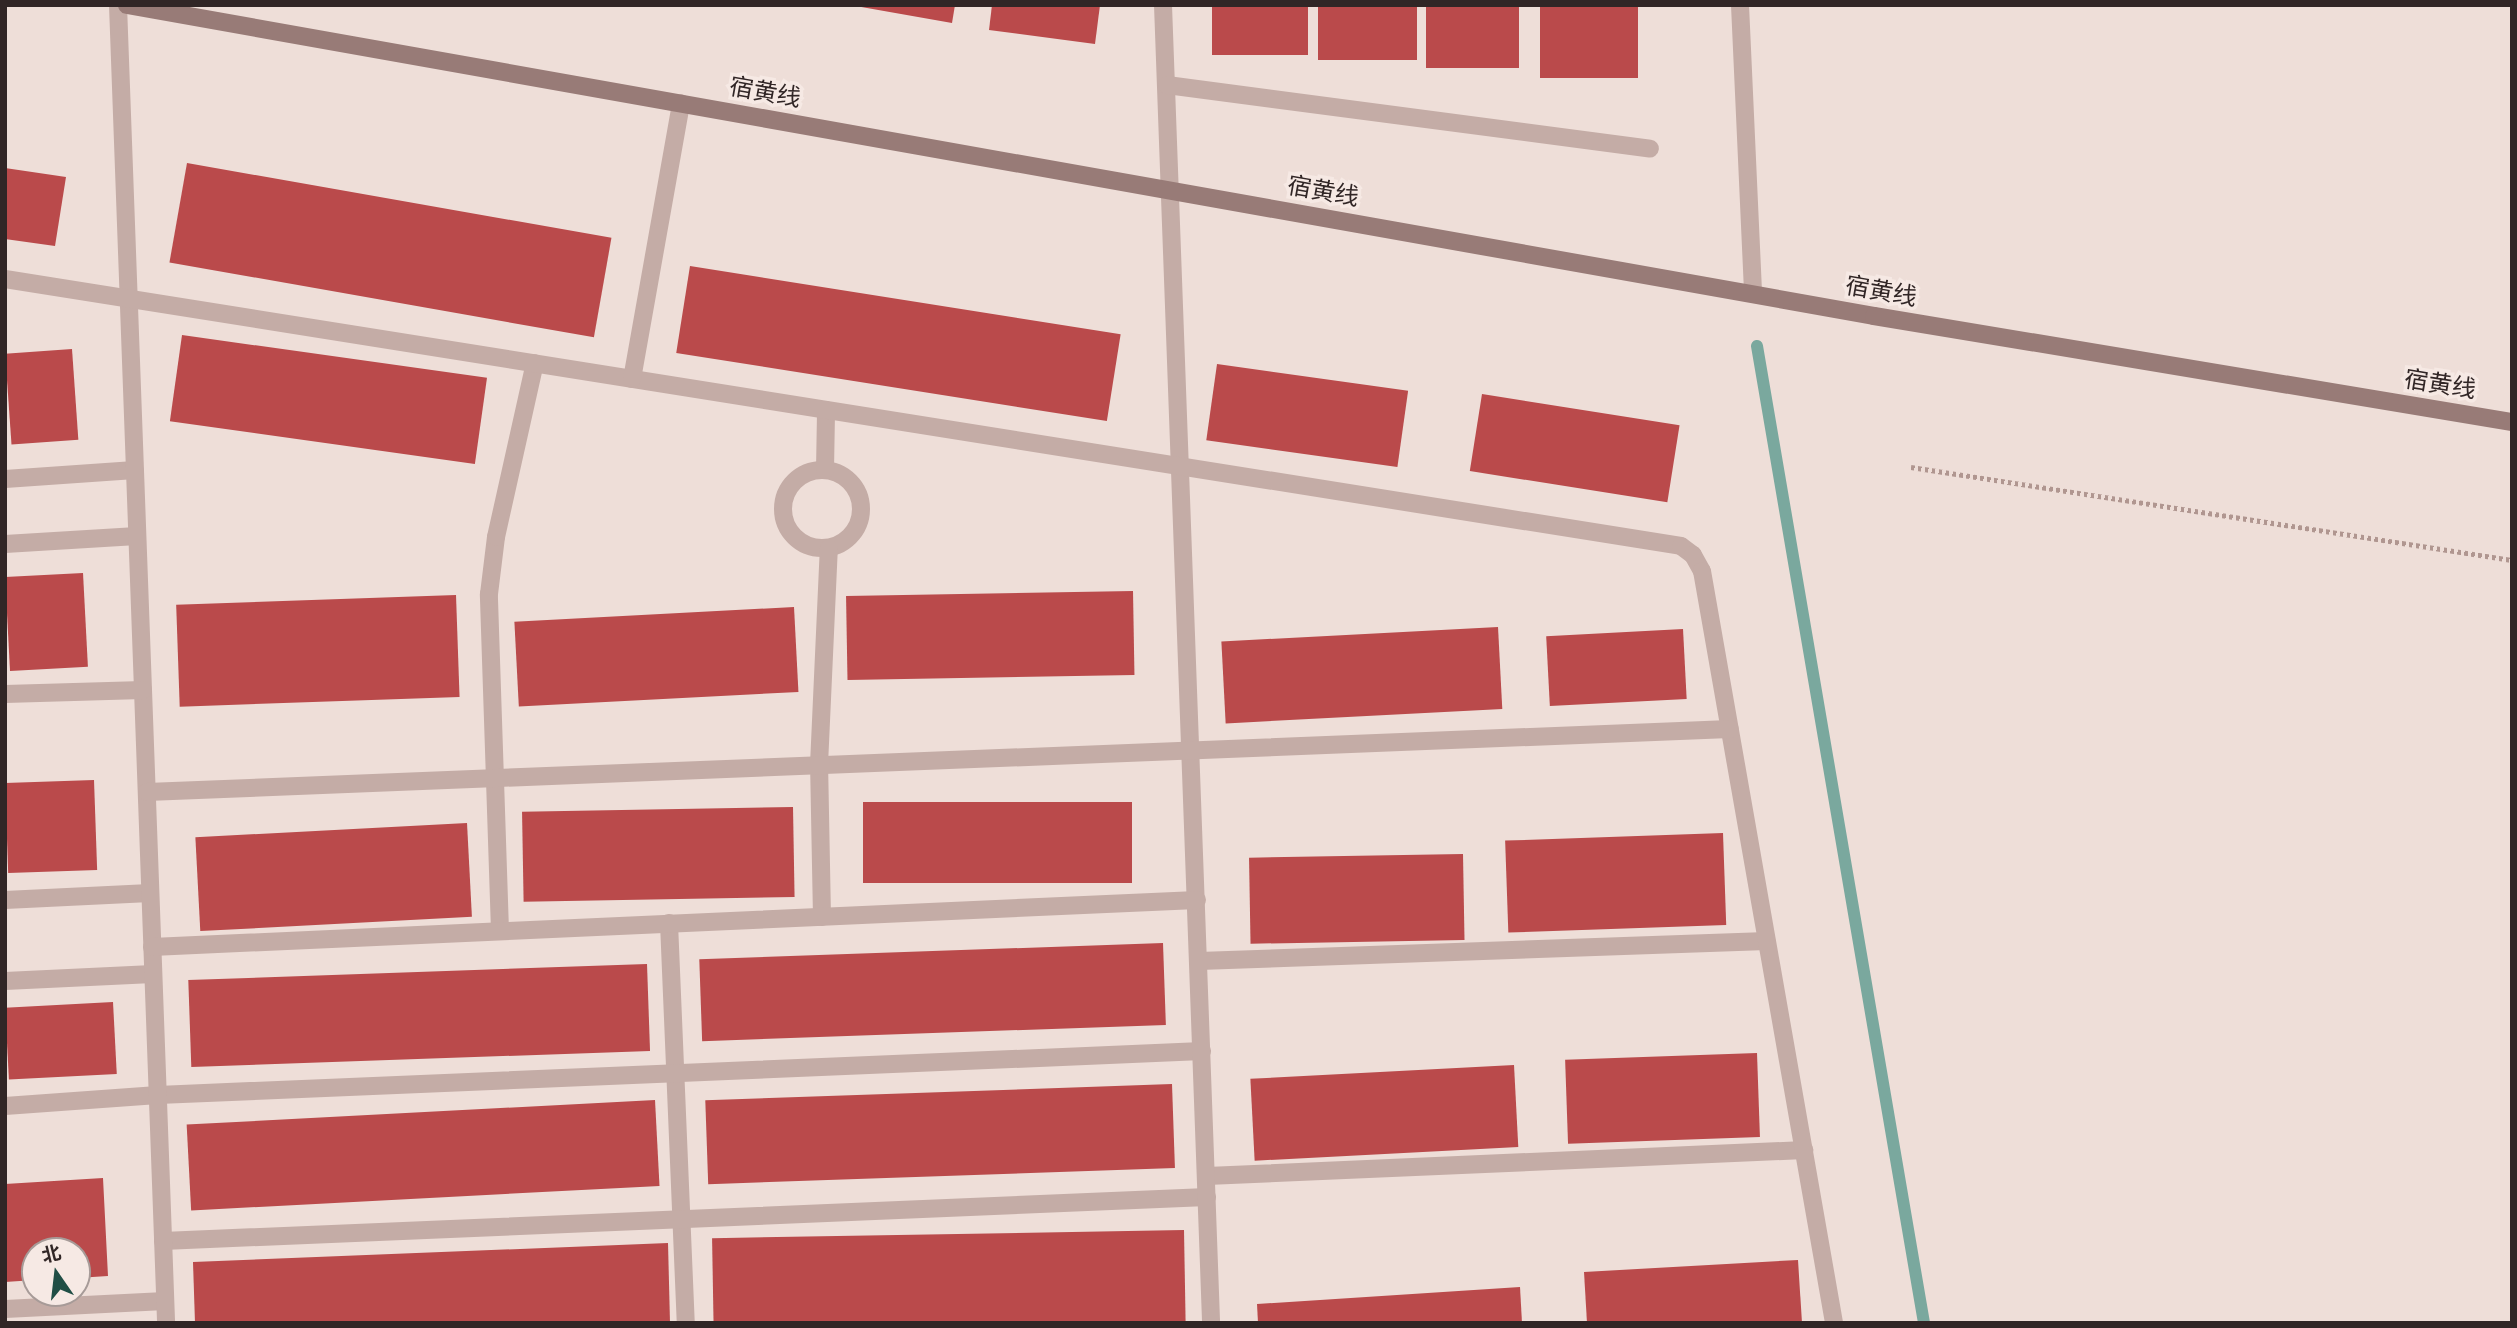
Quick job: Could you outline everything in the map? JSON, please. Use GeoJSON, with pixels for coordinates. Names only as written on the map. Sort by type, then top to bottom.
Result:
{"type":"FeatureCollection","features":[{"type":"Feature","properties":{"kind":"main road","name":"宿黄线"},"geometry":{"type":"LineString","coordinates":[[127,5],[1753,292],[1874,316],[2512,422]]}},
{"type":"Feature","properties":{"kind":"street"},"geometry":{"type":"LineString","coordinates":[[118,5],[166,1323]]}},
{"type":"Feature","properties":{"kind":"street"},"geometry":{"type":"LineString","coordinates":[[1163,5],[1172,190],[1212,1323]]}},
{"type":"Feature","properties":{"kind":"street"},"geometry":{"type":"LineString","coordinates":[[1740,5],[1753,292]]}},
{"type":"Feature","properties":{"kind":"street"},"geometry":{"type":"LineString","coordinates":[[1167,85],[1650,149]]}},
{"type":"Feature","properties":{"kind":"street"},"geometry":{"type":"LineString","coordinates":[[632,379],[681,103]]}},
{"type":"Feature","properties":{"kind":"street"},"geometry":{"type":"LineString","coordinates":[[5,279],[1681,546],[1693,555],[1702,571],[1834,1323]]}},
{"type":"Feature","properties":{"kind":"street"},"geometry":{"type":"LineString","coordinates":[[500,931],[489,594],[496,537],[535,363]]}},
{"type":"Feature","properties":{"kind":"street"},"geometry":{"type":"LineString","coordinates":[[825,470],[826,410]]}},
{"type":"Feature","properties":{"kind":"street"},"geometry":{"type":"LineString","coordinates":[[5,479],[135,470]]}},
{"type":"Feature","properties":{"kind":"street"},"geometry":{"type":"LineString","coordinates":[[825,470],[848,479],[861,501],[858,526],[851,536],[829,548],[816,548],[792,535],[785,524],[782,510],[790,485],[800,476],[825,470]]}},
{"type":"Feature","properties":{"kind":"street"},"geometry":{"type":"LineString","coordinates":[[5,544],[137,536]]}},
{"type":"Feature","properties":{"kind":"street"},"geometry":{"type":"LineString","coordinates":[[822,917],[819,765],[829,548]]}},
{"type":"Feature","properties":{"kind":"street"},"geometry":{"type":"LineString","coordinates":[[5,694],[142,690]]}},
{"type":"Feature","properties":{"kind":"street"},"geometry":{"type":"LineString","coordinates":[[147,792],[1730,729]]}},
{"type":"Feature","properties":{"kind":"street"},"geometry":{"type":"LineString","coordinates":[[5,900],[150,893]]}},
{"type":"Feature","properties":{"kind":"street"},"geometry":{"type":"LineString","coordinates":[[152,947],[1197,900]]}},
{"type":"Feature","properties":{"kind":"street"},"geometry":{"type":"LineString","coordinates":[[669,923],[686,1323]]}},
{"type":"Feature","properties":{"kind":"street"},"geometry":{"type":"LineString","coordinates":[[1199,961],[1767,941]]}},
{"type":"Feature","properties":{"kind":"street"},"geometry":{"type":"LineString","coordinates":[[5,981],[153,974]]}},
{"type":"Feature","properties":{"kind":"street"},"geometry":{"type":"LineString","coordinates":[[5,1106],[158,1095],[1202,1051]]}},
{"type":"Feature","properties":{"kind":"street"},"geometry":{"type":"LineString","coordinates":[[1206,1176],[1804,1150]]}},
{"type":"Feature","properties":{"kind":"street"},"geometry":{"type":"LineString","coordinates":[[163,1241],[1207,1197]]}},
{"type":"Feature","properties":{"kind":"street"},"geometry":{"type":"LineString","coordinates":[[5,1309],[165,1301]]}},
{"type":"Feature","properties":{"kind":"path"},"geometry":{"type":"LineString","coordinates":[[1911,467],[2512,560]]}},
{"type":"Feature","properties":{"kind":"building"},"geometry":{"type":"Polygon","coordinates":[[[850,5],[955,5],[952,23],[850,5]]]}},
{"type":"Feature","properties":{"kind":"building"},"geometry":{"type":"Polygon","coordinates":[[[992,5],[1100,5],[1095,44],[989,30],[992,5]]]}},
{"type":"Feature","properties":{"kind":"building"},"geometry":{"type":"Polygon","coordinates":[[[1212,5],[1308,5],[1308,55],[1212,55],[1212,5]]]}},
{"type":"Feature","properties":{"kind":"building"},"geometry":{"type":"Polygon","coordinates":[[[1318,5],[1417,5],[1417,60],[1318,60],[1318,5]]]}},
{"type":"Feature","properties":{"kind":"building"},"geometry":{"type":"Polygon","coordinates":[[[1426,5],[1519,5],[1519,68],[1426,68],[1426,5]]]}},
{"type":"Feature","properties":{"kind":"building"},"geometry":{"type":"Polygon","coordinates":[[[1540,5],[1638,5],[1638,78],[1540,78],[1540,5]]]}},
{"type":"Feature","properties":{"kind":"building"},"geometry":{"type":"Polygon","coordinates":[[[187,163],[611,238],[594,337],[169,262],[187,163]]]}},
{"type":"Feature","properties":{"kind":"building"},"geometry":{"type":"Polygon","coordinates":[[[5,168],[66,177],[55,246],[5,239],[5,168]]]}},
{"type":"Feature","properties":{"kind":"building"},"geometry":{"type":"Polygon","coordinates":[[[690,266],[1121,334],[1107,421],[676,353],[690,266]]]}},
{"type":"Feature","properties":{"kind":"building"},"geometry":{"type":"Polygon","coordinates":[[[182,335],[487,378],[475,464],[170,421],[182,335]]]}},
{"type":"Feature","properties":{"kind":"building"},"geometry":{"type":"Polygon","coordinates":[[[72,349],[78,440],[12,444],[5,354],[72,349]]]}},
{"type":"Feature","properties":{"kind":"building"},"geometry":{"type":"Polygon","coordinates":[[[1217,364],[1408,391],[1397,467],[1206,440],[1217,364]]]}},
{"type":"Feature","properties":{"kind":"building"},"geometry":{"type":"Polygon","coordinates":[[[1482,394],[1680,425],[1667,502],[1470,471],[1482,394]]]}},
{"type":"Feature","properties":{"kind":"building"},"geometry":{"type":"Polygon","coordinates":[[[83,573],[88,667],[10,671],[5,577],[83,573]]]}},
{"type":"Feature","properties":{"kind":"building"},"geometry":{"type":"Polygon","coordinates":[[[1133,591],[1134,675],[848,680],[846,596],[1133,591]]]}},
{"type":"Feature","properties":{"kind":"building"},"geometry":{"type":"Polygon","coordinates":[[[456,595],[460,697],[180,707],[176,605],[456,595]]]}},
{"type":"Feature","properties":{"kind":"building"},"geometry":{"type":"Polygon","coordinates":[[[794,607],[798,692],[519,707],[514,622],[794,607]]]}},
{"type":"Feature","properties":{"kind":"building"},"geometry":{"type":"Polygon","coordinates":[[[1498,627],[1502,709],[1226,723],[1221,641],[1498,627]]]}},
{"type":"Feature","properties":{"kind":"building"},"geometry":{"type":"Polygon","coordinates":[[[1683,629],[1687,699],[1550,706],[1546,636],[1683,629]]]}},
{"type":"Feature","properties":{"kind":"building"},"geometry":{"type":"Polygon","coordinates":[[[94,780],[97,870],[8,873],[5,783],[94,780]]]}},
{"type":"Feature","properties":{"kind":"building"},"geometry":{"type":"Polygon","coordinates":[[[863,802],[1132,802],[1132,883],[863,883],[863,802]]]}},
{"type":"Feature","properties":{"kind":"building"},"geometry":{"type":"Polygon","coordinates":[[[793,807],[795,897],[524,902],[522,812],[793,807]]]}},
{"type":"Feature","properties":{"kind":"building"},"geometry":{"type":"Polygon","coordinates":[[[467,823],[472,917],[200,931],[195,837],[467,823]]]}},
{"type":"Feature","properties":{"kind":"building"},"geometry":{"type":"Polygon","coordinates":[[[1723,833],[1726,925],[1508,933],[1505,841],[1723,833]]]}},
{"type":"Feature","properties":{"kind":"building"},"geometry":{"type":"Polygon","coordinates":[[[1463,854],[1465,940],[1251,944],[1249,858],[1463,854]]]}},
{"type":"Feature","properties":{"kind":"building"},"geometry":{"type":"Polygon","coordinates":[[[1163,943],[1166,1025],[702,1041],[699,959],[1163,943]]]}},
{"type":"Feature","properties":{"kind":"building"},"geometry":{"type":"Polygon","coordinates":[[[647,964],[650,1051],[191,1067],[188,980],[647,964]]]}},
{"type":"Feature","properties":{"kind":"building"},"geometry":{"type":"Polygon","coordinates":[[[113,1002],[117,1074],[9,1080],[5,1008],[113,1002]]]}},
{"type":"Feature","properties":{"kind":"building"},"geometry":{"type":"Polygon","coordinates":[[[1757,1053],[1760,1137],[1568,1144],[1565,1060],[1757,1053]]]}},
{"type":"Feature","properties":{"kind":"building"},"geometry":{"type":"Polygon","coordinates":[[[1514,1065],[1518,1147],[1255,1161],[1250,1079],[1514,1065]]]}},
{"type":"Feature","properties":{"kind":"building"},"geometry":{"type":"Polygon","coordinates":[[[1172,1084],[1175,1168],[708,1184],[705,1100],[1172,1084]]]}},
{"type":"Feature","properties":{"kind":"building"},"geometry":{"type":"Polygon","coordinates":[[[655,1100],[660,1186],[191,1210],[187,1125],[655,1100]]]}},
{"type":"Feature","properties":{"kind":"building"},"geometry":{"type":"Polygon","coordinates":[[[103,1178],[108,1276],[91,1277],[91,1237],[21,1237],[21,1281],[5,1282],[5,1184],[103,1178]]]}},
{"type":"Feature","properties":{"kind":"building"},"geometry":{"type":"Polygon","coordinates":[[[1184,1230],[1186,1323],[714,1323],[712,1238],[1184,1230]]]}},
{"type":"Feature","properties":{"kind":"building"},"geometry":{"type":"Polygon","coordinates":[[[668,1243],[670,1323],[195,1323],[193,1262],[668,1243]]]}},
{"type":"Feature","properties":{"kind":"building"},"geometry":{"type":"Polygon","coordinates":[[[1798,1260],[1802,1323],[1587,1323],[1584,1272],[1798,1260]]]}},
{"type":"Feature","properties":{"kind":"building"},"geometry":{"type":"Polygon","coordinates":[[[1520,1287],[1522,1323],[1258,1323],[1257,1304],[1520,1287]]]}},
{"type":"Feature","properties":{"kind":"waterway"},"geometry":{"type":"LineString","coordinates":[[1757,346],[1924,1323]]}}]}
